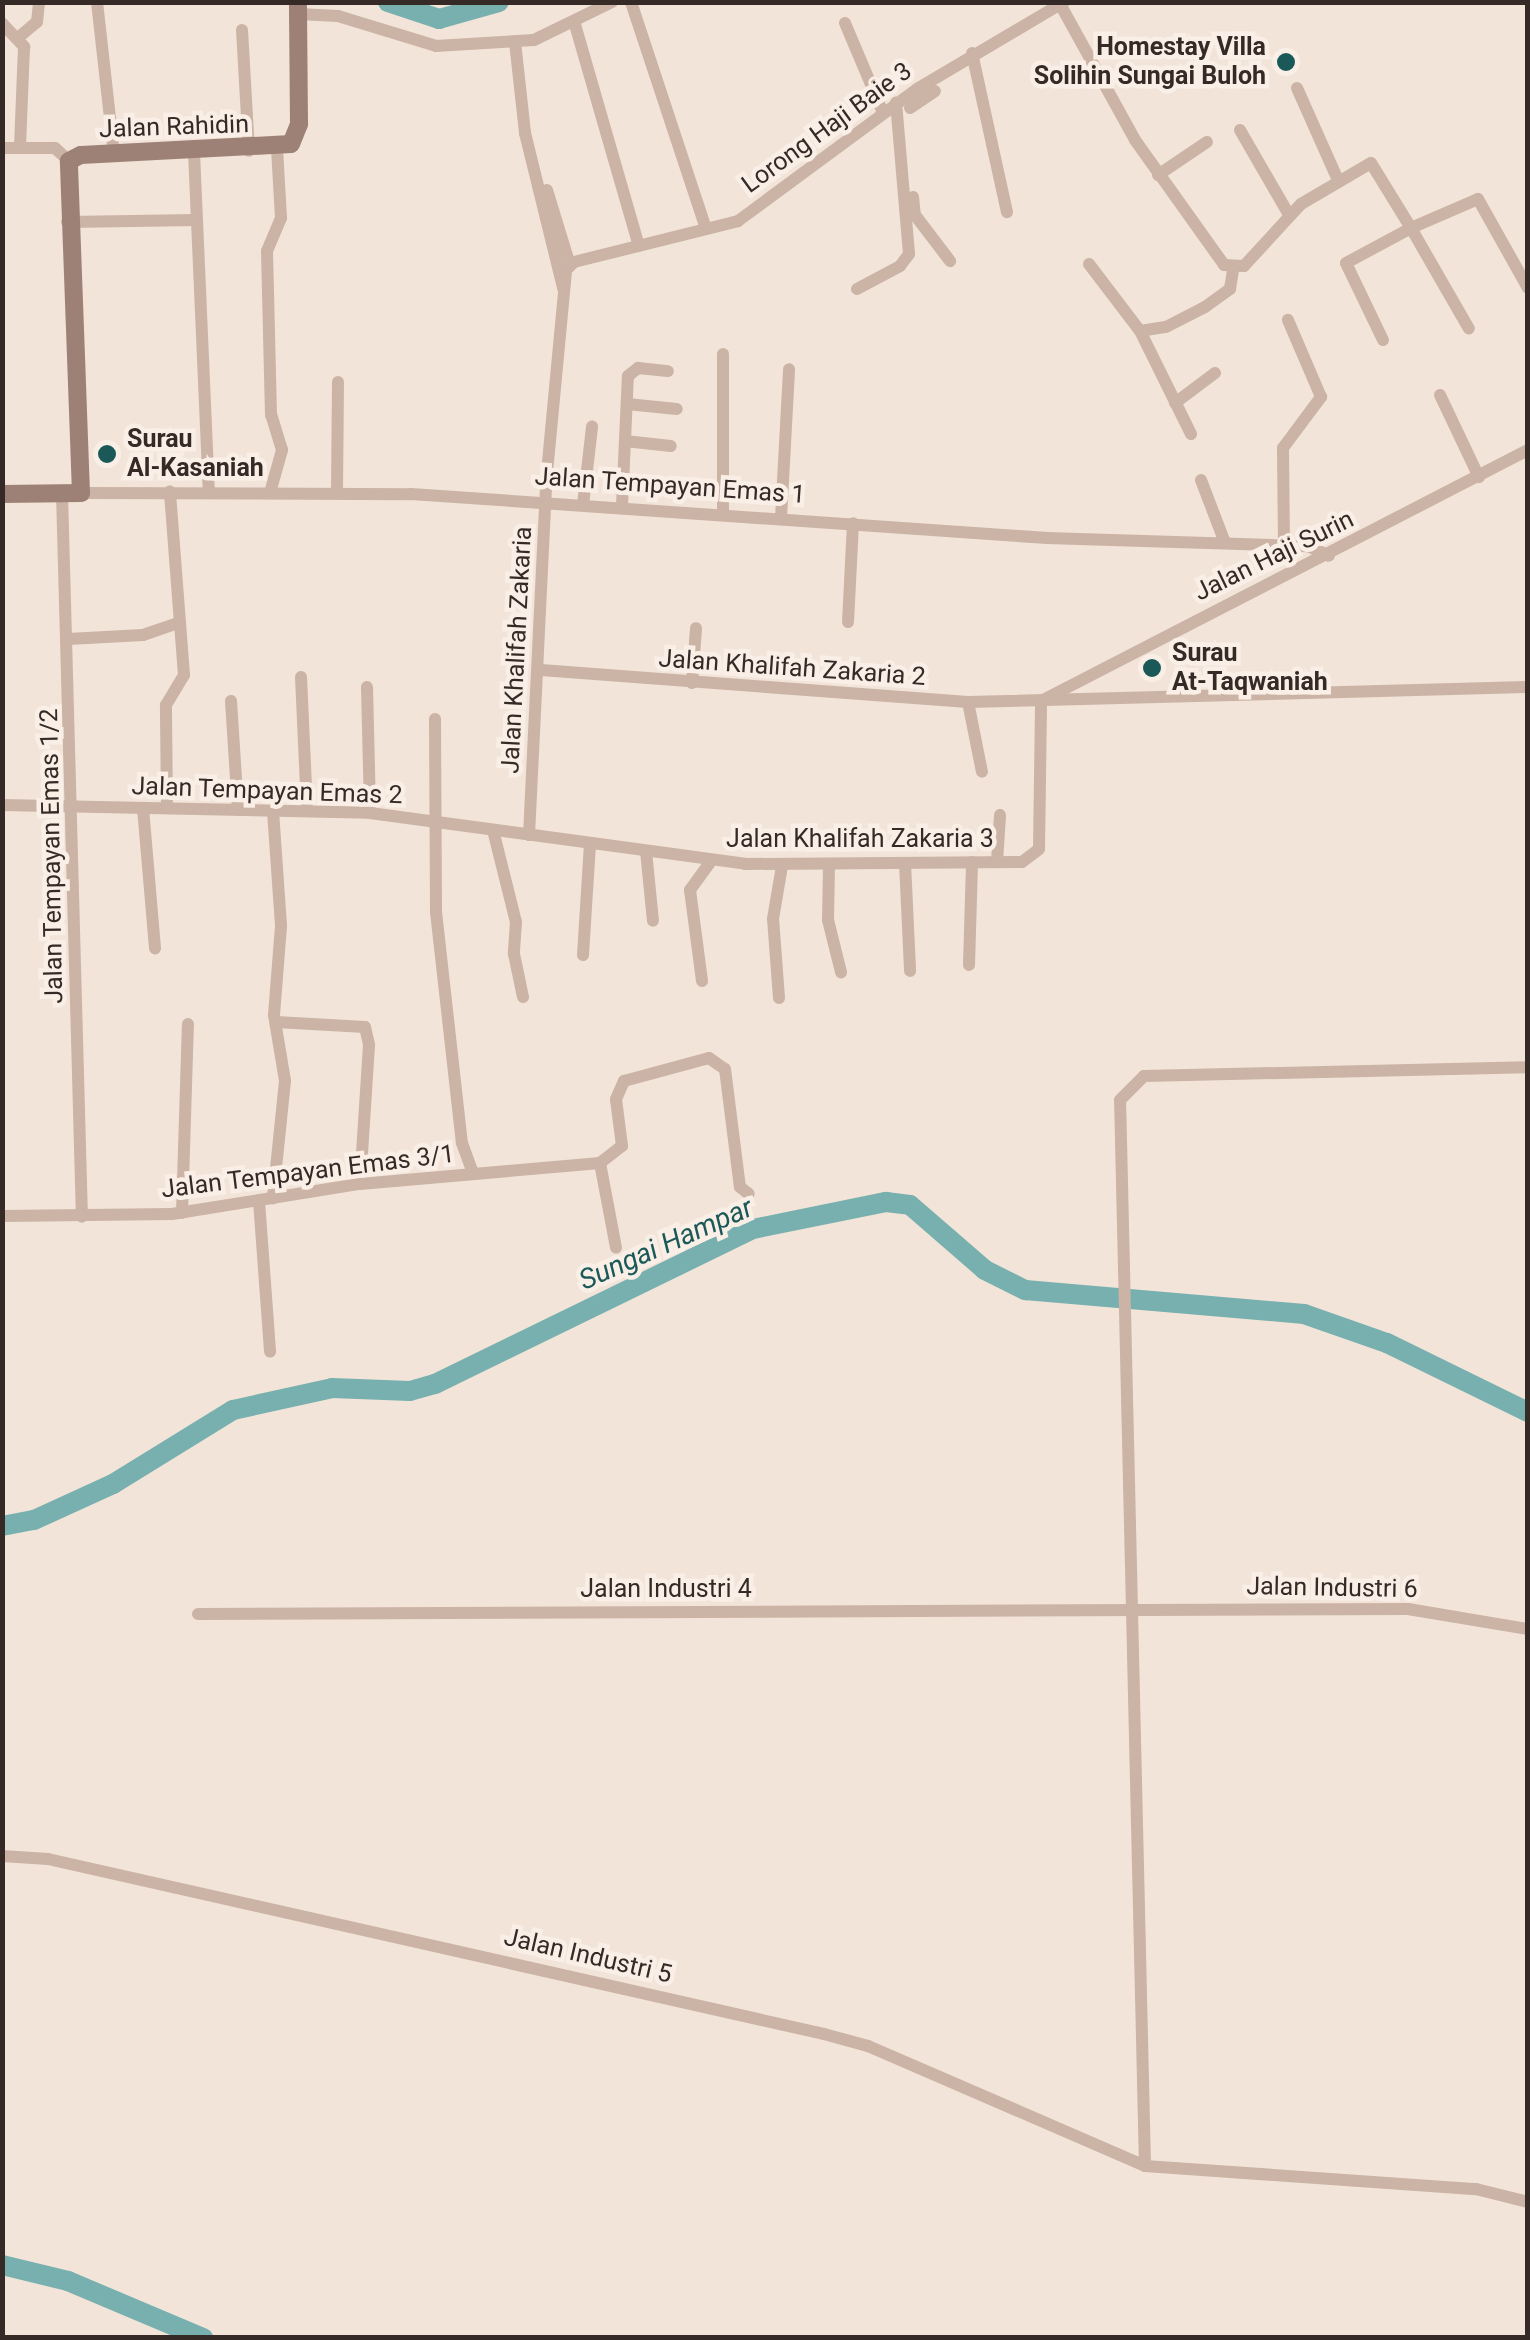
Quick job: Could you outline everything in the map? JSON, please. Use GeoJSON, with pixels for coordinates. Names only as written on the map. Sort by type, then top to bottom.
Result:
{"type":"FeatureCollection","features":[{"type":"Feature","properties":{"kind":"street"},"geometry":{"type":"LineString","coordinates":[[19,37],[37,22],[39,2]]}},
{"type":"Feature","properties":{"kind":"street"},"geometry":{"type":"LineString","coordinates":[[97,2],[114,154]]}},
{"type":"Feature","properties":{"kind":"street"},"geometry":{"type":"LineString","coordinates":[[298,8],[338,16],[423,46],[514,42],[554,34],[612,2]]}},
{"type":"Feature","properties":{"kind":"street"},"geometry":{"type":"LineString","coordinates":[[632,2],[706,229]]}},
{"type":"Feature","properties":{"kind":"street"},"geometry":{"type":"LineString","coordinates":[[1062,3],[1158,175],[1233,270],[1230,289],[1205,307],[1166,327],[1140,330]]}},
{"type":"Feature","properties":{"kind":"street","name":"Lorong Haji Baie 3"},"geometry":{"type":"LineString","coordinates":[[570,266],[706,229],[770,202],[883,113],[903,105],[972,53],[1062,3]]}},
{"type":"Feature","properties":{"kind":"street","name":"Jalan Rahidin"},"geometry":{"type":"LineString","coordinates":[[72,493],[69,161],[114,154],[276,150],[298,132],[298,8]]}},
{"type":"Feature","properties":{"kind":"street"},"geometry":{"type":"LineString","coordinates":[[574,22],[639,246]]}},
{"type":"Feature","properties":{"kind":"street"},"geometry":{"type":"LineString","coordinates":[[2,23],[19,37],[24,48],[20,147]]}},
{"type":"Feature","properties":{"kind":"street"},"geometry":{"type":"LineString","coordinates":[[845,23],[883,113]]}},
{"type":"Feature","properties":{"kind":"street"},"geometry":{"type":"LineString","coordinates":[[242,30],[248,151]]}},
{"type":"Feature","properties":{"kind":"street"},"geometry":{"type":"LineString","coordinates":[[514,42],[525,133],[563,288]]}},
{"type":"Feature","properties":{"kind":"street"},"geometry":{"type":"LineString","coordinates":[[972,53],[1006,212]]}},
{"type":"Feature","properties":{"kind":"street"},"geometry":{"type":"LineString","coordinates":[[1296,88],[1338,180]]}},
{"type":"Feature","properties":{"kind":"street"},"geometry":{"type":"LineString","coordinates":[[919,94],[935,90]]}},
{"type":"Feature","properties":{"kind":"street"},"geometry":{"type":"LineString","coordinates":[[857,290],[907,260],[900,144],[903,105]]}},
{"type":"Feature","properties":{"kind":"street"},"geometry":{"type":"LineString","coordinates":[[1240,130],[1289,215]]}},
{"type":"Feature","properties":{"kind":"street"},"geometry":{"type":"LineString","coordinates":[[1158,175],[1207,142]]}},
{"type":"Feature","properties":{"kind":"street"},"geometry":{"type":"LineString","coordinates":[[900,144],[909,153],[916,215],[950,261]]}},
{"type":"Feature","properties":{"kind":"street"},"geometry":{"type":"LineString","coordinates":[[2,148],[55,148],[69,161]]}},
{"type":"Feature","properties":{"kind":"street"},"geometry":{"type":"LineString","coordinates":[[270,493],[282,450],[271,415],[266,251],[281,218],[276,150]]}},
{"type":"Feature","properties":{"kind":"street"},"geometry":{"type":"LineString","coordinates":[[194,152],[209,493]]}},
{"type":"Feature","properties":{"kind":"street"},"geometry":{"type":"LineString","coordinates":[[1233,270],[1253,258],[1289,215],[1338,180],[1371,163],[1470,329]]}},
{"type":"Feature","properties":{"kind":"street"},"geometry":{"type":"LineString","coordinates":[[547,190],[570,266],[563,288]]}},
{"type":"Feature","properties":{"kind":"street"},"geometry":{"type":"LineString","coordinates":[[1383,340],[1346,264],[1411,228],[1478,199],[1528,288]]}},
{"type":"Feature","properties":{"kind":"street"},"geometry":{"type":"LineString","coordinates":[[67,222],[197,220]]}},
{"type":"Feature","properties":{"kind":"street"},"geometry":{"type":"LineString","coordinates":[[1089,264],[1140,330],[1191,434]]}},
{"type":"Feature","properties":{"kind":"street","name":"Jalan Khalifah Zakaria"},"geometry":{"type":"LineString","coordinates":[[529,834],[563,288]]}},
{"type":"Feature","properties":{"kind":"street"},"geometry":{"type":"LineString","coordinates":[[1284,545],[1283,448],[1321,397],[1288,320]]}},
{"type":"Feature","properties":{"kind":"street"},"geometry":{"type":"LineString","coordinates":[[723,354],[723,514]]}},
{"type":"Feature","properties":{"kind":"street"},"geometry":{"type":"LineString","coordinates":[[622,506],[627,404],[633,369],[668,371]]}},
{"type":"Feature","properties":{"kind":"street"},"geometry":{"type":"LineString","coordinates":[[780,518],[788,369]]}},
{"type":"Feature","properties":{"kind":"street"},"geometry":{"type":"LineString","coordinates":[[1175,403],[1215,373]]}},
{"type":"Feature","properties":{"kind":"street"},"geometry":{"type":"LineString","coordinates":[[337,493],[338,382]]}},
{"type":"Feature","properties":{"kind":"street"},"geometry":{"type":"LineString","coordinates":[[1440,395],[1479,477]]}},
{"type":"Feature","properties":{"kind":"street"},"geometry":{"type":"LineString","coordinates":[[627,404],[677,410]]}},
{"type":"Feature","properties":{"kind":"street"},"geometry":{"type":"LineString","coordinates":[[582,504],[592,427]]}},
{"type":"Feature","properties":{"kind":"street"},"geometry":{"type":"LineString","coordinates":[[625,441],[671,446]]}},
{"type":"Feature","properties":{"kind":"street","name":"Jalan Haji Surin"},"geometry":{"type":"LineString","coordinates":[[1041,701],[1154,638],[1329,556],[1528,450]]}},
{"type":"Feature","properties":{"kind":"street"},"geometry":{"type":"LineString","coordinates":[[1201,480],[1224,543]]}},
{"type":"Feature","properties":{"kind":"street"},"geometry":{"type":"LineString","coordinates":[[167,808],[166,706],[183,679],[170,492]]}},
{"type":"Feature","properties":{"kind":"street","name":"Jalan Tempayan Emas 1/2"},"geometry":{"type":"LineString","coordinates":[[72,493],[68,639],[82,1217]]}},
{"type":"Feature","properties":{"kind":"street","name":"Jalan Tempayan Emas 1"},"geometry":{"type":"LineString","coordinates":[[2,494],[337,493],[582,504],[853,523],[1318,546],[1329,556]]}},
{"type":"Feature","properties":{"kind":"street"},"geometry":{"type":"LineString","coordinates":[[848,622],[853,523]]}},
{"type":"Feature","properties":{"kind":"street"},"geometry":{"type":"LineString","coordinates":[[68,639],[144,636],[180,622]]}},
{"type":"Feature","properties":{"kind":"street"},"geometry":{"type":"LineString","coordinates":[[692,684],[696,628]]}},
{"type":"Feature","properties":{"kind":"street","name":"Jalan Khalifah Zakaria 2"},"geometry":{"type":"LineString","coordinates":[[541,670],[968,702],[1528,687]]}},
{"type":"Feature","properties":{"kind":"street"},"geometry":{"type":"LineString","coordinates":[[301,677],[307,812]]}},
{"type":"Feature","properties":{"kind":"street"},"geometry":{"type":"LineString","coordinates":[[368,687],[370,813]]}},
{"type":"Feature","properties":{"kind":"street"},"geometry":{"type":"LineString","coordinates":[[231,701],[238,810]]}},
{"type":"Feature","properties":{"kind":"street","name":"Jalan Khalifah Zakaria 3"},"geometry":{"type":"LineString","coordinates":[[529,834],[711,861],[782,866],[1028,861],[1040,849],[1041,701]]}},
{"type":"Feature","properties":{"kind":"street"},"geometry":{"type":"LineString","coordinates":[[968,702],[982,772]]}},
{"type":"Feature","properties":{"kind":"street"},"geometry":{"type":"LineString","coordinates":[[435,719],[436,912],[462,1143],[473,1174]]}},
{"type":"Feature","properties":{"kind":"street","name":"Jalan Tempayan Emas 2"},"geometry":{"type":"LineString","coordinates":[[2,805],[370,813],[529,834]]}},
{"type":"Feature","properties":{"kind":"street"},"geometry":{"type":"LineString","coordinates":[[142,808],[155,948]]}},
{"type":"Feature","properties":{"kind":"street"},"geometry":{"type":"LineString","coordinates":[[270,1352],[266,1200],[285,1081],[276,1022],[281,926],[273,811]]}},
{"type":"Feature","properties":{"kind":"street"},"geometry":{"type":"LineString","coordinates":[[997,862],[1000,815]]}},
{"type":"Feature","properties":{"kind":"street"},"geometry":{"type":"LineString","coordinates":[[494,830],[516,922],[513,946],[523,997]]}},
{"type":"Feature","properties":{"kind":"street"},"geometry":{"type":"LineString","coordinates":[[583,956],[590,844]]}},
{"type":"Feature","properties":{"kind":"street"},"geometry":{"type":"LineString","coordinates":[[646,851],[653,921]]}},
{"type":"Feature","properties":{"kind":"street"},"geometry":{"type":"LineString","coordinates":[[702,981],[690,890],[711,861]]}},
{"type":"Feature","properties":{"kind":"street"},"geometry":{"type":"LineString","coordinates":[[905,862],[910,971]]}},
{"type":"Feature","properties":{"kind":"street"},"geometry":{"type":"LineString","coordinates":[[968,965],[972,862]]}},
{"type":"Feature","properties":{"kind":"street"},"geometry":{"type":"LineString","coordinates":[[829,864],[828,920],[841,972]]}},
{"type":"Feature","properties":{"kind":"street"},"geometry":{"type":"LineString","coordinates":[[778,998],[774,919],[782,866]]}},
{"type":"Feature","properties":{"kind":"street"},"geometry":{"type":"LineString","coordinates":[[276,1022],[365,1027],[369,1045],[360,1184]]}},
{"type":"Feature","properties":{"kind":"street"},"geometry":{"type":"LineString","coordinates":[[182,1212],[188,1024]]}},
{"type":"Feature","properties":{"kind":"street"},"geometry":{"type":"LineString","coordinates":[[616,1248],[600,1163],[622,1146],[616,1099],[624,1081],[716,1058],[724,1069],[740,1187],[749,1194]]}},
{"type":"Feature","properties":{"kind":"street"},"geometry":{"type":"LineString","coordinates":[[1528,1067],[1132,1080],[1120,1100],[1145,2166],[1476,2190],[1528,2202]]}},
{"type":"Feature","properties":{"kind":"street","name":"Jalan Tempayan Emas 3/1"},"geometry":{"type":"LineString","coordinates":[[2,1216],[182,1212],[360,1184],[600,1163]]}},
{"type":"Feature","properties":{"kind":"street","name":"Jalan Industri 4"},"geometry":{"type":"LineString","coordinates":[[198,1614],[1134,1609]]}},
{"type":"Feature","properties":{"kind":"street","name":"Jalan Industri 6"},"geometry":{"type":"LineString","coordinates":[[1134,1609],[1408,1609],[1528,1629]]}},
{"type":"Feature","properties":{"kind":"street","name":"Jalan Industri 5"},"geometry":{"type":"LineString","coordinates":[[2,1856],[48,1859],[824,2034],[868,2046],[1145,2166]]}},
{"type":"Feature","properties":{"kind":"waterway"},"geometry":{"type":"LineString","coordinates":[[388,2],[439,19],[499,2]]}},
{"type":"Feature","properties":{"kind":"waterway","name":"Sungai Hampar"},"geometry":{"type":"LineString","coordinates":[[2,1526],[34,1520],[113,1484],[233,1410],[332,1388],[410,1391],[435,1384],[753,1229],[886,1202],[910,1205],[985,1270],[1025,1290],[1304,1314],[1387,1343],[1528,1412]]}},
{"type":"Feature","properties":{"kind":"waterway"},"geometry":{"type":"LineString","coordinates":[[2,2265],[68,2281],[203,2338]]}},
{"type":"Feature","properties":{"kind":"place","name":"Homestay Villa Solihin Sungai Buloh"},"geometry":{"type":"Point","coordinates":[1286,62]}},
{"type":"Feature","properties":{"kind":"place","name":"Surau Al-Kasaniah"},"geometry":{"type":"Point","coordinates":[107,454]}},
{"type":"Feature","properties":{"kind":"place","name":"Surau At-Taqwaniah"},"geometry":{"type":"Point","coordinates":[1152,668]}}]}
